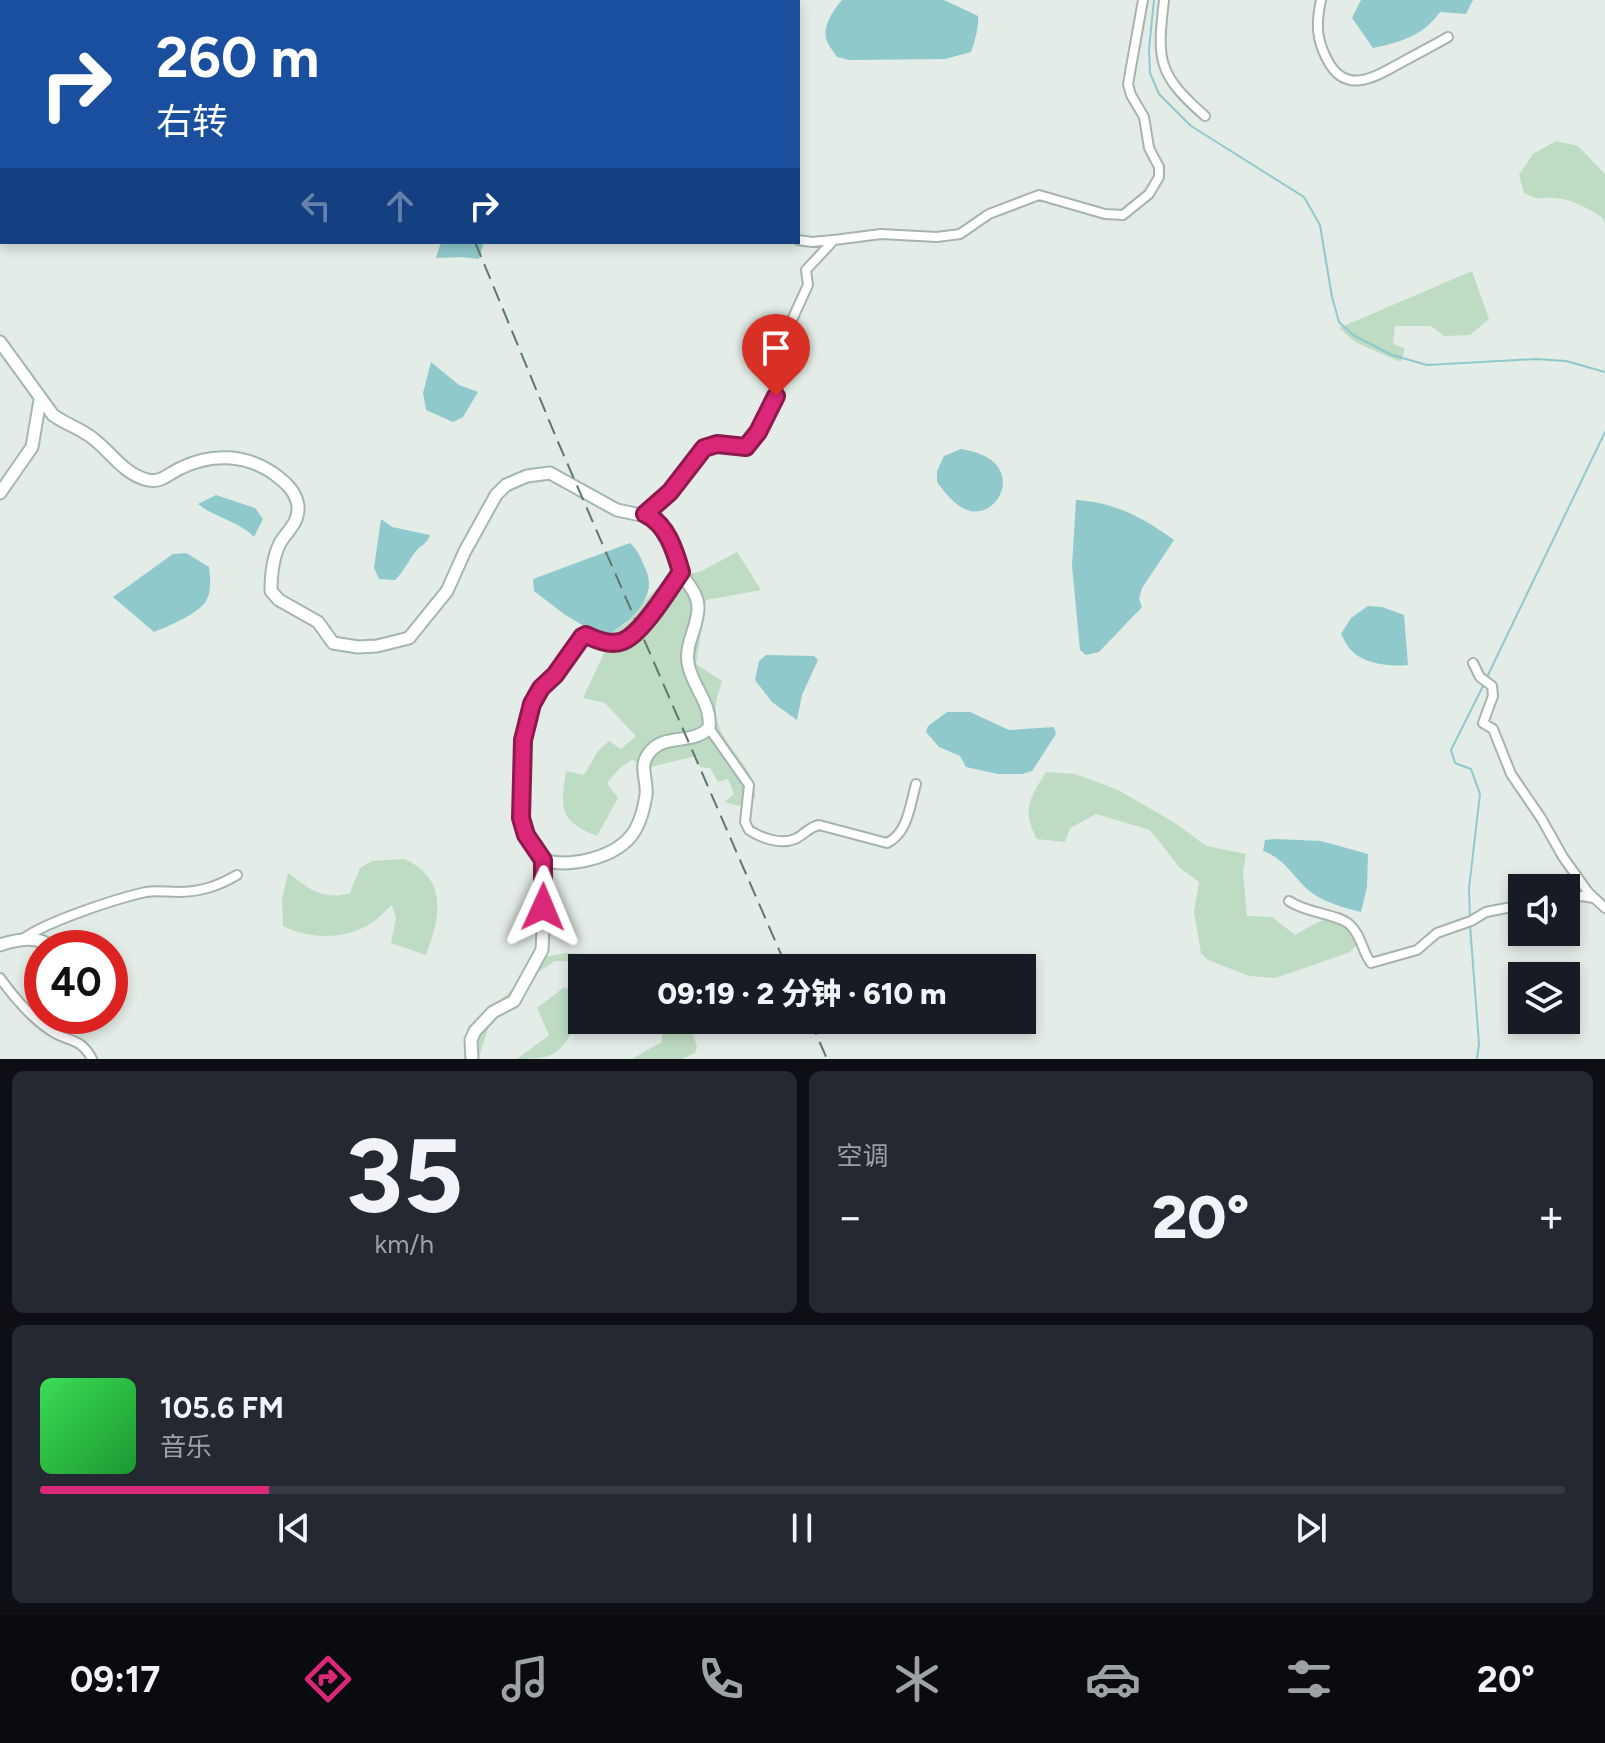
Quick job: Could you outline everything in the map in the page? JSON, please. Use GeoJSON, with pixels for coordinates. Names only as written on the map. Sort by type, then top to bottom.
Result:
{"type":"FeatureCollection","features":[{"type":"Feature","properties":{"kind":"street"},"geometry":{"type":"LineString","coordinates":[[800,240],[812,242],[881,234],[937,237],[960,234],[989,214],[1039,195],[1115,215],[1123,215],[1141,203],[1155,186],[1159,167],[1149,148],[1144,117],[1128,84],[1143,0]]}},
{"type":"Feature","properties":{"kind":"street"},"geometry":{"type":"LineString","coordinates":[[1164,0],[1159,49],[1163,66],[1185,99],[1205,116]]}},
{"type":"Feature","properties":{"kind":"street"},"geometry":{"type":"LineString","coordinates":[[1321,0],[1317,19],[1319,41],[1332,68],[1351,81],[1370,79],[1448,37]]}},
{"type":"Feature","properties":{"kind":"street"},"geometry":{"type":"LineString","coordinates":[[645,514],[670,492],[704,448],[717,444],[746,447],[752,442],[776,396],[791,322],[808,285],[806,270],[834,240]]}},
{"type":"Feature","properties":{"kind":"street"},"geometry":{"type":"LineString","coordinates":[[0,342],[53,415],[86,433],[143,479],[162,480],[190,464],[231,457],[248,460],[277,476],[295,494],[298,510],[295,524],[279,545],[271,591],[279,600],[318,622],[333,643],[377,646],[409,638],[447,591],[486,509],[506,485],[538,473],[550,473],[617,510],[655,518],[671,541],[681,572],[697,600],[698,609],[689,640],[691,675],[708,709],[709,728],[749,785],[745,822],[749,830],[786,842],[819,825],[887,843],[896,839],[902,831],[916,784]]}},
{"type":"Feature","properties":{"kind":"street"},"geometry":{"type":"LineString","coordinates":[[0,493],[32,447],[40,400]]}},
{"type":"Feature","properties":{"kind":"street"},"geometry":{"type":"LineString","coordinates":[[472,1059],[471,1040],[475,1031],[493,1012],[514,1001],[542,950],[543,860],[526,835],[521,818],[523,740],[532,704],[582,637],[586,635],[613,643],[625,641],[681,572]]}},
{"type":"Feature","properties":{"kind":"street"},"geometry":{"type":"LineString","coordinates":[[1473,663],[1480,677],[1492,686],[1493,696],[1483,723],[1493,729],[1511,774],[1563,857],[1605,908]]}},
{"type":"Feature","properties":{"kind":"street"},"geometry":{"type":"LineString","coordinates":[[543,860],[573,862],[621,846],[639,822],[646,797],[644,761],[651,750],[672,739],[697,738],[709,728]]}},
{"type":"Feature","properties":{"kind":"street"},"geometry":{"type":"LineString","coordinates":[[0,945],[116,901],[149,892],[211,888],[237,875]]}},
{"type":"Feature","properties":{"kind":"street"},"geometry":{"type":"LineString","coordinates":[[1580,896],[1594,898]]}},
{"type":"Feature","properties":{"kind":"street"},"geometry":{"type":"LineString","coordinates":[[1289,901],[1308,911],[1348,922],[1362,942],[1371,963],[1417,950],[1437,933],[1486,912],[1508,908]]}},
{"type":"Feature","properties":{"kind":"street"},"geometry":{"type":"LineString","coordinates":[[0,978],[43,1025],[59,1036],[79,1042],[86,1047],[92,1059]]}},
{"type":"Feature","properties":{"kind":"green space"},"geometry":{"type":"Polygon","coordinates":[[[1556,141],[1578,146],[1605,174],[1605,225],[1603,218],[1574,202],[1537,198],[1524,193],[1519,175],[1533,154],[1556,141]]]}},
{"type":"Feature","properties":{"kind":"green space"},"geometry":{"type":"Polygon","coordinates":[[[1472,271],[1489,319],[1470,335],[1444,336],[1431,326],[1395,326],[1393,344],[1405,348],[1401,362],[1357,343],[1339,328],[1472,271]]]}},
{"type":"Feature","properties":{"kind":"green space"},"geometry":{"type":"Polygon","coordinates":[[[737,552],[761,590],[706,600],[696,664],[722,681],[716,703],[717,719],[727,742],[749,774],[755,798],[738,806],[725,802],[734,794],[728,779],[718,782],[710,768],[700,767],[696,756],[650,767],[632,760],[607,783],[618,798],[597,836],[584,830],[565,812],[563,795],[566,771],[584,775],[598,751],[609,741],[621,749],[636,736],[605,703],[583,698],[605,651],[604,638],[624,625],[672,576],[700,572],[737,552]]]}},
{"type":"Feature","properties":{"kind":"green space"},"geometry":{"type":"Polygon","coordinates":[[[1046,772],[1075,774],[1118,790],[1175,823],[1206,846],[1246,854],[1243,872],[1247,916],[1272,917],[1295,935],[1324,920],[1341,917],[1349,920],[1364,937],[1350,952],[1275,978],[1249,976],[1208,960],[1201,953],[1194,912],[1199,882],[1180,868],[1150,830],[1096,814],[1070,828],[1065,842],[1037,839],[1029,820],[1030,804],[1046,772]]]}},
{"type":"Feature","properties":{"kind":"green space"},"geometry":{"type":"Polygon","coordinates":[[[405,859],[429,878],[435,889],[437,914],[426,955],[391,943],[396,918],[392,905],[371,923],[337,935],[314,935],[283,926],[282,899],[288,873],[317,892],[332,896],[350,893],[360,868],[372,861],[405,859]]]}},
{"type":"Feature","properties":{"kind":"green space"},"geometry":{"type":"Polygon","coordinates":[[[566,953],[586,954],[568,954],[568,961],[555,961],[532,976],[488,1029],[478,1059],[464,1059],[467,1033],[473,1024],[516,986],[533,959],[566,953]]]}},
{"type":"Feature","properties":{"kind":"green space"},"geometry":{"type":"Polygon","coordinates":[[[563,988],[568,989],[570,1034],[552,1054],[517,1059],[549,1035],[537,1008],[563,988]]]}},
{"type":"Feature","properties":{"kind":"green space"},"geometry":{"type":"Polygon","coordinates":[[[662,1034],[693,1034],[697,1047],[695,1053],[682,1059],[632,1059],[662,1042],[662,1034]]]}},
{"type":"Feature","properties":{"kind":"water"},"geometry":{"type":"Polygon","coordinates":[[[842,0],[944,0],[978,16],[971,52],[945,59],[849,60],[837,57],[825,33],[830,18],[842,0]]]}},
{"type":"Feature","properties":{"kind":"water"},"geometry":{"type":"Polygon","coordinates":[[[1361,0],[1473,0],[1466,14],[1440,12],[1411,37],[1373,48],[1352,18],[1361,0]]]}},
{"type":"Feature","properties":{"kind":"water"},"geometry":{"type":"Polygon","coordinates":[[[440,244],[483,244],[479,259],[436,258],[440,244]]]}},
{"type":"Feature","properties":{"kind":"water"},"geometry":{"type":"Polygon","coordinates":[[[431,362],[459,385],[478,392],[463,417],[453,422],[426,410],[423,393],[431,362]]]}},
{"type":"Feature","properties":{"kind":"water"},"geometry":{"type":"Polygon","coordinates":[[[961,449],[982,455],[995,464],[1002,475],[1003,486],[999,497],[981,511],[970,511],[960,506],[937,482],[937,471],[944,456],[961,449]]]}},
{"type":"Feature","properties":{"kind":"water"},"geometry":{"type":"Polygon","coordinates":[[[216,495],[255,508],[263,519],[254,537],[198,504],[216,495]]]}},
{"type":"Feature","properties":{"kind":"water"},"geometry":{"type":"Polygon","coordinates":[[[1076,500],[1128,512],[1174,540],[1142,588],[1139,599],[1142,607],[1099,652],[1086,655],[1080,650],[1072,566],[1076,500]]]}},
{"type":"Feature","properties":{"kind":"water"},"geometry":{"type":"Polygon","coordinates":[[[381,519],[392,527],[430,535],[395,580],[379,579],[374,568],[381,519]]]}},
{"type":"Feature","properties":{"kind":"water"},"geometry":{"type":"Polygon","coordinates":[[[630,543],[646,570],[648,591],[631,618],[604,638],[534,591],[533,579],[630,543]]]}},
{"type":"Feature","properties":{"kind":"water"},"geometry":{"type":"Polygon","coordinates":[[[186,553],[209,567],[210,575],[206,601],[190,615],[154,632],[113,597],[173,554],[186,553]]]}},
{"type":"Feature","properties":{"kind":"water"},"geometry":{"type":"Polygon","coordinates":[[[1368,606],[1382,607],[1404,615],[1408,665],[1371,662],[1347,645],[1341,634],[1351,618],[1368,606]]]}},
{"type":"Feature","properties":{"kind":"water"},"geometry":{"type":"Polygon","coordinates":[[[766,655],[814,656],[818,660],[802,695],[797,720],[772,702],[755,680],[759,661],[766,655]]]}},
{"type":"Feature","properties":{"kind":"water"},"geometry":{"type":"Polygon","coordinates":[[[947,712],[970,712],[1009,730],[1054,727],[1056,734],[1032,771],[998,774],[966,767],[960,756],[939,747],[926,732],[928,726],[947,712]]]}},
{"type":"Feature","properties":{"kind":"water"},"geometry":{"type":"Polygon","coordinates":[[[1265,840],[1321,841],[1368,854],[1367,887],[1361,912],[1325,900],[1307,889],[1282,862],[1263,851],[1265,840]]]}},
{"type":"Feature","properties":{"kind":"waterway"},"geometry":{"type":"LineString","coordinates":[[1154,0],[1150,73],[1159,94],[1191,126],[1304,197],[1320,225],[1339,322],[1353,335],[1392,355],[1427,365],[1536,359],[1566,361],[1605,372]]}},
{"type":"Feature","properties":{"kind":"waterway"},"geometry":{"type":"LineString","coordinates":[[1487,677],[1605,432]]}},
{"type":"Feature","properties":{"kind":"waterway"},"geometry":{"type":"LineString","coordinates":[[1470,919],[1469,888],[1480,794],[1471,769],[1455,763],[1451,750],[1485,682]]}},
{"type":"Feature","properties":{"kind":"waterway"},"geometry":{"type":"LineString","coordinates":[[1470,925],[1479,1044],[1477,1059]]}},
{"type":"Feature","properties":{"kind":"railway"},"geometry":{"type":"LineString","coordinates":[[476,244],[558,442],[781,954]]}},
{"type":"Feature","properties":{"kind":"railway"},"geometry":{"type":"LineString","coordinates":[[816,1034],[827,1059]]}},
{"type":"Feature","properties":{"kind":"route"},"geometry":{"type":"LineString","coordinates":[[543,907],[543,860],[526,835],[521,818],[523,740],[532,704],[582,637],[586,635],[613,643],[625,641],[661,600],[681,572],[671,541],[655,518],[645,514],[670,492],[704,448],[717,444],[746,447],[752,442],[776,396]]}}]}
